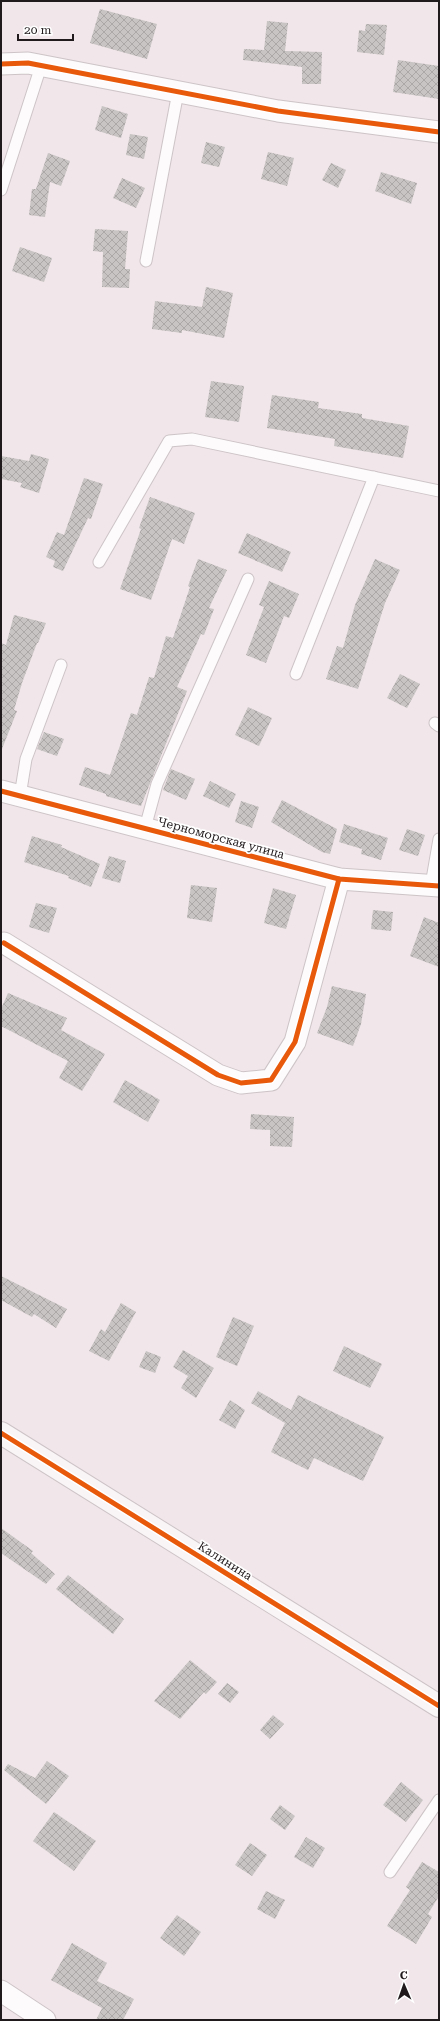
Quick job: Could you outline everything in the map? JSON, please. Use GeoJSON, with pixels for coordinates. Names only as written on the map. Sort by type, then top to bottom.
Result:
{"type":"FeatureCollection","features":[{"type":"Feature","properties":{"kind":"street"},"geometry":{"type":"LineString","coordinates":[[1,64],[28,63],[278,111],[439,132]]}},
{"type":"Feature","properties":{"kind":"street","name":"Черноморская улица"},"geometry":{"type":"LineString","coordinates":[[10,793],[339,879],[435,885]]}},
{"type":"Feature","properties":{"kind":"street"},"geometry":{"type":"LineString","coordinates":[[4,943],[218,1075],[241,1083],[271,1080],[295,1042],[339,879]]}},
{"type":"Feature","properties":{"kind":"street","name":"Калинина"},"geometry":{"type":"LineString","coordinates":[[1,1433],[439,1706]]}},
{"type":"Feature","properties":{"kind":"street"},"geometry":{"type":"LineString","coordinates":[[1,1991],[45,2020]]}},
{"type":"Feature","properties":{"kind":"lane"},"geometry":{"type":"LineString","coordinates":[[1,190],[41,66]]}},
{"type":"Feature","properties":{"kind":"lane"},"geometry":{"type":"LineString","coordinates":[[146,260],[178,92]]}},
{"type":"Feature","properties":{"kind":"lane"},"geometry":{"type":"LineString","coordinates":[[99,562],[170,441],[192,439],[439,491]]}},
{"type":"Feature","properties":{"kind":"lane"},"geometry":{"type":"LineString","coordinates":[[296,674],[374,478]]}},
{"type":"Feature","properties":{"kind":"lane"},"geometry":{"type":"LineString","coordinates":[[145,828],[157,784],[248,579]]}},
{"type":"Feature","properties":{"kind":"lane"},"geometry":{"type":"LineString","coordinates":[[10,793],[26,758],[61,665]]}},
{"type":"Feature","properties":{"kind":"lane"},"geometry":{"type":"LineString","coordinates":[[435,885],[439,839]]}},
{"type":"Feature","properties":{"kind":"lane"},"geometry":{"type":"LineString","coordinates":[[390,1872],[439,1800]]}},
{"type":"Feature","properties":{"kind":"building"},"geometry":{"type":"Polygon","coordinates":[[[100,9],[157,24],[147,59],[90,43],[100,9]]]}},
{"type":"Feature","properties":{"kind":"building"},"geometry":{"type":"Polygon","coordinates":[[[267,21],[288,23],[285,51],[322,52],[321,84],[302,84],[302,67],[243,60],[244,49],[264,50],[267,21]]]}},
{"type":"Feature","properties":{"kind":"building"},"geometry":{"type":"Polygon","coordinates":[[[366,24],[387,25],[384,55],[357,52],[359,30],[365,31],[366,24]]]}},
{"type":"Feature","properties":{"kind":"building"},"geometry":{"type":"Polygon","coordinates":[[[398,60],[439,66],[439,99],[393,92],[398,60]]]}},
{"type":"Feature","properties":{"kind":"building"},"geometry":{"type":"Polygon","coordinates":[[[102,106],[128,114],[121,138],[95,130],[102,106]]]}},
{"type":"Feature","properties":{"kind":"building"},"geometry":{"type":"Polygon","coordinates":[[[130,134],[148,137],[144,159],[126,155],[130,134]]]}},
{"type":"Feature","properties":{"kind":"building"},"geometry":{"type":"Polygon","coordinates":[[[206,142],[225,147],[219,167],[201,163],[206,142]]]}},
{"type":"Feature","properties":{"kind":"building"},"geometry":{"type":"Polygon","coordinates":[[[268,152],[294,158],[287,186],[261,179],[268,152]]]}},
{"type":"Feature","properties":{"kind":"building"},"geometry":{"type":"Polygon","coordinates":[[[48,153],[70,161],[61,186],[50,182],[45,217],[29,215],[32,189],[36,189],[48,153]]]}},
{"type":"Feature","properties":{"kind":"building"},"geometry":{"type":"Polygon","coordinates":[[[331,163],[346,170],[338,188],[322,180],[331,163]]]}},
{"type":"Feature","properties":{"kind":"building"},"geometry":{"type":"Polygon","coordinates":[[[381,172],[417,183],[411,204],[375,191],[381,172]]]}},
{"type":"Feature","properties":{"kind":"building"},"geometry":{"type":"Polygon","coordinates":[[[122,178],[145,188],[136,208],[113,198],[122,178]]]}},
{"type":"Feature","properties":{"kind":"building"},"geometry":{"type":"Polygon","coordinates":[[[95,229],[128,231],[125,269],[130,269],[129,288],[102,287],[103,252],[93,251],[95,229]]]}},
{"type":"Feature","properties":{"kind":"building"},"geometry":{"type":"Polygon","coordinates":[[[20,247],[52,258],[44,282],[12,271],[20,247]]]}},
{"type":"Feature","properties":{"kind":"building"},"geometry":{"type":"Polygon","coordinates":[[[206,287],[233,293],[224,338],[182,330],[182,333],[152,329],[155,301],[202,307],[206,287]]]}},
{"type":"Feature","properties":{"kind":"building"},"geometry":{"type":"Polygon","coordinates":[[[211,381],[244,386],[239,422],[205,417],[211,381]]]}},
{"type":"Feature","properties":{"kind":"building"},"geometry":{"type":"Polygon","coordinates":[[[272,395],[319,402],[318,408],[362,414],[362,418],[409,426],[403,458],[334,446],[335,439],[267,428],[272,395]]]}},
{"type":"Feature","properties":{"kind":"building"},"geometry":{"type":"Polygon","coordinates":[[[31,454],[49,459],[39,493],[20,487],[22,483],[1,479],[1,456],[29,461],[31,454]]]}},
{"type":"Feature","properties":{"kind":"building"},"geometry":{"type":"Polygon","coordinates":[[[84,478],[103,484],[91,519],[88,518],[63,571],[53,567],[55,561],[46,557],[57,532],[64,535],[84,478]]]}},
{"type":"Feature","properties":{"kind":"building"},"geometry":{"type":"Polygon","coordinates":[[[150,497],[195,513],[184,544],[172,539],[151,600],[120,589],[141,529],[139,528],[150,497]]]}},
{"type":"Feature","properties":{"kind":"building"},"geometry":{"type":"Polygon","coordinates":[[[247,533],[291,552],[282,572],[238,553],[247,533]]]}},
{"type":"Feature","properties":{"kind":"building"},"geometry":{"type":"Polygon","coordinates":[[[198,559],[227,570],[209,608],[214,609],[204,635],[201,634],[177,687],[187,691],[141,806],[106,796],[106,794],[79,785],[85,767],[110,775],[131,713],[137,715],[149,677],[154,678],[166,636],[173,638],[190,587],[188,586],[198,559]]]}},
{"type":"Feature","properties":{"kind":"building"},"geometry":{"type":"Polygon","coordinates":[[[375,559],[400,570],[385,603],[358,689],[326,679],[337,646],[343,648],[355,605],[375,559]]]}},
{"type":"Feature","properties":{"kind":"building"},"geometry":{"type":"Polygon","coordinates":[[[269,581],[299,594],[289,618],[284,616],[266,663],[246,655],[264,607],[259,605],[269,581]]]}},
{"type":"Feature","properties":{"kind":"building"},"geometry":{"type":"Polygon","coordinates":[[[14,615],[46,623],[22,683],[14,710],[17,711],[2,749],[1,643],[6,645],[14,615]]]}},
{"type":"Feature","properties":{"kind":"building"},"geometry":{"type":"Polygon","coordinates":[[[400,674],[420,684],[407,708],[387,698],[400,674]]]}},
{"type":"Feature","properties":{"kind":"building"},"geometry":{"type":"Polygon","coordinates":[[[248,707],[272,718],[259,746],[235,735],[248,707]]]}},
{"type":"Feature","properties":{"kind":"building"},"geometry":{"type":"Polygon","coordinates":[[[44,732],[64,739],[57,756],[37,749],[44,732]]]}},
{"type":"Feature","properties":{"kind":"building"},"geometry":{"type":"Polygon","coordinates":[[[171,769],[195,779],[186,800],[163,790],[171,769]]]}},
{"type":"Feature","properties":{"kind":"building"},"geometry":{"type":"Polygon","coordinates":[[[210,781],[236,794],[229,808],[203,796],[210,781]]]}},
{"type":"Feature","properties":{"kind":"building"},"geometry":{"type":"Polygon","coordinates":[[[282,800],[337,829],[330,854],[322,852],[271,822],[282,800]]]}},
{"type":"Feature","properties":{"kind":"building"},"geometry":{"type":"Polygon","coordinates":[[[241,801],[259,807],[252,828],[235,822],[241,801]]]}},
{"type":"Feature","properties":{"kind":"building"},"geometry":{"type":"Polygon","coordinates":[[[344,824],[388,838],[381,860],[361,854],[362,849],[339,842],[344,824]]]}},
{"type":"Feature","properties":{"kind":"building"},"geometry":{"type":"Polygon","coordinates":[[[407,829],[425,835],[418,856],[399,850],[407,829]]]}},
{"type":"Feature","properties":{"kind":"building"},"geometry":{"type":"Polygon","coordinates":[[[32,836],[62,845],[61,847],[100,864],[91,887],[68,878],[69,876],[24,862],[32,836]]]}},
{"type":"Feature","properties":{"kind":"building"},"geometry":{"type":"Polygon","coordinates":[[[109,856],[126,861],[120,883],[102,878],[109,856]]]}},
{"type":"Feature","properties":{"kind":"building"},"geometry":{"type":"Polygon","coordinates":[[[191,885],[217,888],[212,922],[187,918],[191,885]]]}},
{"type":"Feature","properties":{"kind":"building"},"geometry":{"type":"Polygon","coordinates":[[[273,888],[296,895],[286,929],[264,923],[273,888]]]}},
{"type":"Feature","properties":{"kind":"building"},"geometry":{"type":"Polygon","coordinates":[[[36,903],[57,908],[49,933],[29,927],[36,903]]]}},
{"type":"Feature","properties":{"kind":"building"},"geometry":{"type":"Polygon","coordinates":[[[373,910],[393,912],[391,931],[371,929],[373,910]]]}},
{"type":"Feature","properties":{"kind":"building"},"geometry":{"type":"Polygon","coordinates":[[[424,917],[439,923],[439,967],[410,956],[424,917]]]}},
{"type":"Feature","properties":{"kind":"building"},"geometry":{"type":"Polygon","coordinates":[[[332,986],[366,994],[361,1024],[353,1046],[317,1033],[327,1007],[332,986]]]}},
{"type":"Feature","properties":{"kind":"building"},"geometry":{"type":"Polygon","coordinates":[[[8,993],[67,1018],[61,1030],[105,1054],[82,1091],[59,1078],[68,1061],[1,1026],[1,1009],[8,993]]]}},
{"type":"Feature","properties":{"kind":"building"},"geometry":{"type":"Polygon","coordinates":[[[125,1080],[160,1100],[148,1122],[113,1102],[125,1080]]]}},
{"type":"Feature","properties":{"kind":"building"},"geometry":{"type":"Polygon","coordinates":[[[251,1114],[294,1117],[292,1147],[270,1146],[270,1130],[250,1129],[251,1114]]]}},
{"type":"Feature","properties":{"kind":"building"},"geometry":{"type":"Polygon","coordinates":[[[1,1276],[67,1309],[56,1328],[34,1314],[32,1317],[1,1300],[1,1276]]]}},
{"type":"Feature","properties":{"kind":"building"},"geometry":{"type":"Polygon","coordinates":[[[121,1303],[136,1312],[109,1361],[89,1351],[101,1329],[105,1332],[121,1303]]]}},
{"type":"Feature","properties":{"kind":"building"},"geometry":{"type":"Polygon","coordinates":[[[233,1317],[254,1326],[237,1366],[216,1357],[233,1317]]]}},
{"type":"Feature","properties":{"kind":"building"},"geometry":{"type":"Polygon","coordinates":[[[344,1346],[382,1364],[370,1388],[333,1371],[344,1346]]]}},
{"type":"Feature","properties":{"kind":"building"},"geometry":{"type":"Polygon","coordinates":[[[183,1350],[214,1368],[196,1398],[181,1388],[188,1376],[173,1367],[183,1350]]]}},
{"type":"Feature","properties":{"kind":"building"},"geometry":{"type":"Polygon","coordinates":[[[146,1351],[161,1357],[155,1373],[139,1367],[146,1351]]]}},
{"type":"Feature","properties":{"kind":"building"},"geometry":{"type":"Polygon","coordinates":[[[258,1391],[291,1410],[298,1395],[384,1437],[363,1481],[314,1458],[308,1470],[271,1452],[285,1423],[251,1403],[258,1391]]]}},
{"type":"Feature","properties":{"kind":"building"},"geometry":{"type":"Polygon","coordinates":[[[230,1400],[245,1410],[235,1429],[219,1420],[230,1400]]]}},
{"type":"Feature","properties":{"kind":"building"},"geometry":{"type":"Polygon","coordinates":[[[1,1528],[33,1551],[31,1553],[55,1574],[46,1584],[1,1553],[1,1528]]]}},
{"type":"Feature","properties":{"kind":"building"},"geometry":{"type":"Polygon","coordinates":[[[68,1575],[124,1619],[113,1634],[56,1589],[68,1575]]]}},
{"type":"Feature","properties":{"kind":"building"},"geometry":{"type":"Polygon","coordinates":[[[190,1660],[217,1682],[206,1694],[204,1692],[180,1719],[154,1701],[190,1660]]]}},
{"type":"Feature","properties":{"kind":"building"},"geometry":{"type":"Polygon","coordinates":[[[227,1683],[239,1692],[230,1703],[218,1694],[227,1683]]]}},
{"type":"Feature","properties":{"kind":"building"},"geometry":{"type":"Polygon","coordinates":[[[273,1715],[284,1724],[270,1739],[260,1730],[273,1715]]]}},
{"type":"Feature","properties":{"kind":"building"},"geometry":{"type":"Polygon","coordinates":[[[47,1761],[69,1776],[46,1804],[4,1770],[8,1764],[35,1778],[47,1761]]]}},
{"type":"Feature","properties":{"kind":"building"},"geometry":{"type":"Polygon","coordinates":[[[401,1782],[423,1800],[406,1822],[383,1805],[401,1782]]]}},
{"type":"Feature","properties":{"kind":"building"},"geometry":{"type":"Polygon","coordinates":[[[280,1805],[295,1816],[285,1830],[270,1819],[280,1805]]]}},
{"type":"Feature","properties":{"kind":"building"},"geometry":{"type":"Polygon","coordinates":[[[54,1812],[96,1841],[74,1871],[33,1841],[54,1812]]]}},
{"type":"Feature","properties":{"kind":"building"},"geometry":{"type":"Polygon","coordinates":[[[306,1837],[325,1848],[313,1868],[294,1857],[306,1837]]]}},
{"type":"Feature","properties":{"kind":"building"},"geometry":{"type":"Polygon","coordinates":[[[250,1843],[267,1855],[252,1876],[235,1865],[250,1843]]]}},
{"type":"Feature","properties":{"kind":"building"},"geometry":{"type":"Polygon","coordinates":[[[422,1862],[439,1872],[439,1896],[428,1914],[432,1917],[416,1944],[387,1926],[410,1890],[406,1887],[422,1862]]]}},
{"type":"Feature","properties":{"kind":"building"},"geometry":{"type":"Polygon","coordinates":[[[266,1891],[285,1900],[275,1919],[257,1909],[266,1891]]]}},
{"type":"Feature","properties":{"kind":"building"},"geometry":{"type":"Polygon","coordinates":[[[177,1915],[201,1932],[184,1956],[160,1938],[177,1915]]]}},
{"type":"Feature","properties":{"kind":"building"},"geometry":{"type":"Polygon","coordinates":[[[72,1943],[107,1963],[97,1981],[134,1999],[123,2020],[96,2020],[102,2008],[51,1980],[72,1943]]]}},
{"type":"Feature","properties":{"kind":"cycle path"},"geometry":{"type":"LineString","coordinates":[[1,64],[28,63],[278,111],[439,132]]}},
{"type":"Feature","properties":{"kind":"cycle path"},"geometry":{"type":"LineString","coordinates":[[1,791],[339,879],[439,886]]}},
{"type":"Feature","properties":{"kind":"cycle path"},"geometry":{"type":"LineString","coordinates":[[4,943],[218,1075],[241,1083],[271,1080],[295,1042],[339,879]]}},
{"type":"Feature","properties":{"kind":"cycle path"},"geometry":{"type":"LineString","coordinates":[[1,1433],[439,1706]]}}]}
